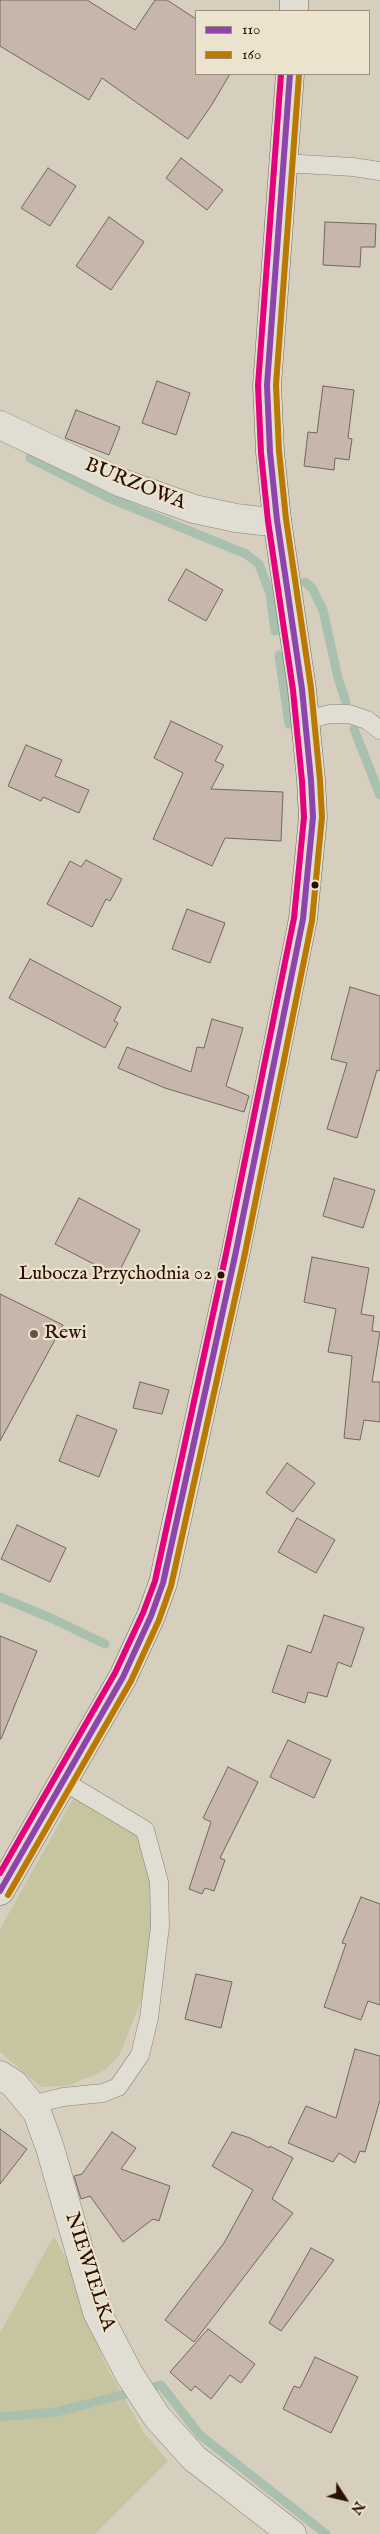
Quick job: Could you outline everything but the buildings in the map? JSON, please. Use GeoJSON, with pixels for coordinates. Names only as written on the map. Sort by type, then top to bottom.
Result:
{"type":"FeatureCollection","features":[{"type":"Feature","properties":{"kind":"street"},"geometry":{"type":"LineString","coordinates":[[0,1891],[138,1647],[163,1583],[260,1136],[303,919],[313,817],[306,720],[277,520],[270,452],[267,385],[290,75]]}},
{"type":"Feature","properties":{"kind":"street","name":"BURZOWA"},"geometry":{"type":"LineString","coordinates":[[0,425],[122,483],[194,509],[236,518],[262,521],[277,520]]}},
{"type":"Feature","properties":{"kind":"street","name":"NIEWIELKA"},"geometry":{"type":"LineString","coordinates":[[0,2075],[14,2084],[37,2112],[50,2148],[97,2312],[129,2374],[151,2408],[194,2458],[292,2534]]}},
{"type":"Feature","properties":{"kind":"lane"},"geometry":{"type":"LineString","coordinates":[[283,163],[354,167],[380,171]]}},
{"type":"Feature","properties":{"kind":"lane"},"geometry":{"type":"LineString","coordinates":[[306,720],[330,714],[349,714],[367,720],[380,730]]}},
{"type":"Feature","properties":{"kind":"lane"},"geometry":{"type":"LineString","coordinates":[[31,2105],[63,2096],[103,2093],[118,2087],[140,2055],[149,2018],[160,1926],[159,1882],[145,1830],[63,1781]]}},
{"type":"Feature","properties":{"kind":"shaded area"},"geometry":{"type":"Polygon","coordinates":[[[78,1790],[145,1830],[159,1894],[155,1965],[120,2054],[105,2070],[67,2086],[41,2087],[0,2052],[0,1929],[78,1790]]]}},
{"type":"Feature","properties":{"kind":"shaded area"},"geometry":{"type":"Polygon","coordinates":[[[54,2236],[71,2268],[105,2364],[144,2433],[168,2461],[95,2534],[0,2534],[0,2333],[54,2236]]]}},
{"type":"Feature","properties":{"kind":"waterway"},"geometry":{"type":"LineString","coordinates":[[30,458],[109,498],[246,554],[259,564],[270,594],[275,631]]}},
{"type":"Feature","properties":{"kind":"waterway"},"geometry":{"type":"LineString","coordinates":[[305,582],[312,588],[323,610],[338,678],[346,702]]}},
{"type":"Feature","properties":{"kind":"waterway"},"geometry":{"type":"LineString","coordinates":[[279,655],[289,724]]}},
{"type":"Feature","properties":{"kind":"waterway"},"geometry":{"type":"LineString","coordinates":[[354,729],[380,795]]}},
{"type":"Feature","properties":{"kind":"waterway"},"geometry":{"type":"LineString","coordinates":[[0,1597],[53,1619],[105,1644]]}},
{"type":"Feature","properties":{"kind":"waterway"},"geometry":{"type":"LineString","coordinates":[[0,2417],[56,2412],[161,2385],[200,2435],[326,2534]]}},
{"type":"Feature","properties":{"kind":"transit line"},"geometry":{"type":"LineString","coordinates":[[0,1873],[115,1673],[143,1613],[155,1581],[226,1254],[294,918],[304,817],[302,781],[293,690],[268,521],[261,453],[258,385],[281,75]]}},
{"type":"Feature","properties":{"kind":"transit line","name":"110"},"geometry":{"type":"LineString","coordinates":[[0,1891],[123,1677],[151,1616],[163,1583],[235,1256],[303,919],[313,817],[311,780],[302,689],[277,520],[270,452],[267,385],[290,75]]}},
{"type":"Feature","properties":{"kind":"transit line","name":"160"},"geometry":{"type":"LineString","coordinates":[[8,1895],[131,1681],[159,1620],[171,1586],[244,1258],[312,921],[322,817],[320,780],[311,688],[286,519],[279,451],[276,385],[299,75]]}},
{"type":"Feature","properties":{"kind":"place","name":"Lubocza Przychodnia 02"},"geometry":{"type":"Point","coordinates":[221,1275]}},
{"type":"Feature","properties":{"kind":"place","name":"Rewi"},"geometry":{"type":"Point","coordinates":[34,1334]}}]}
